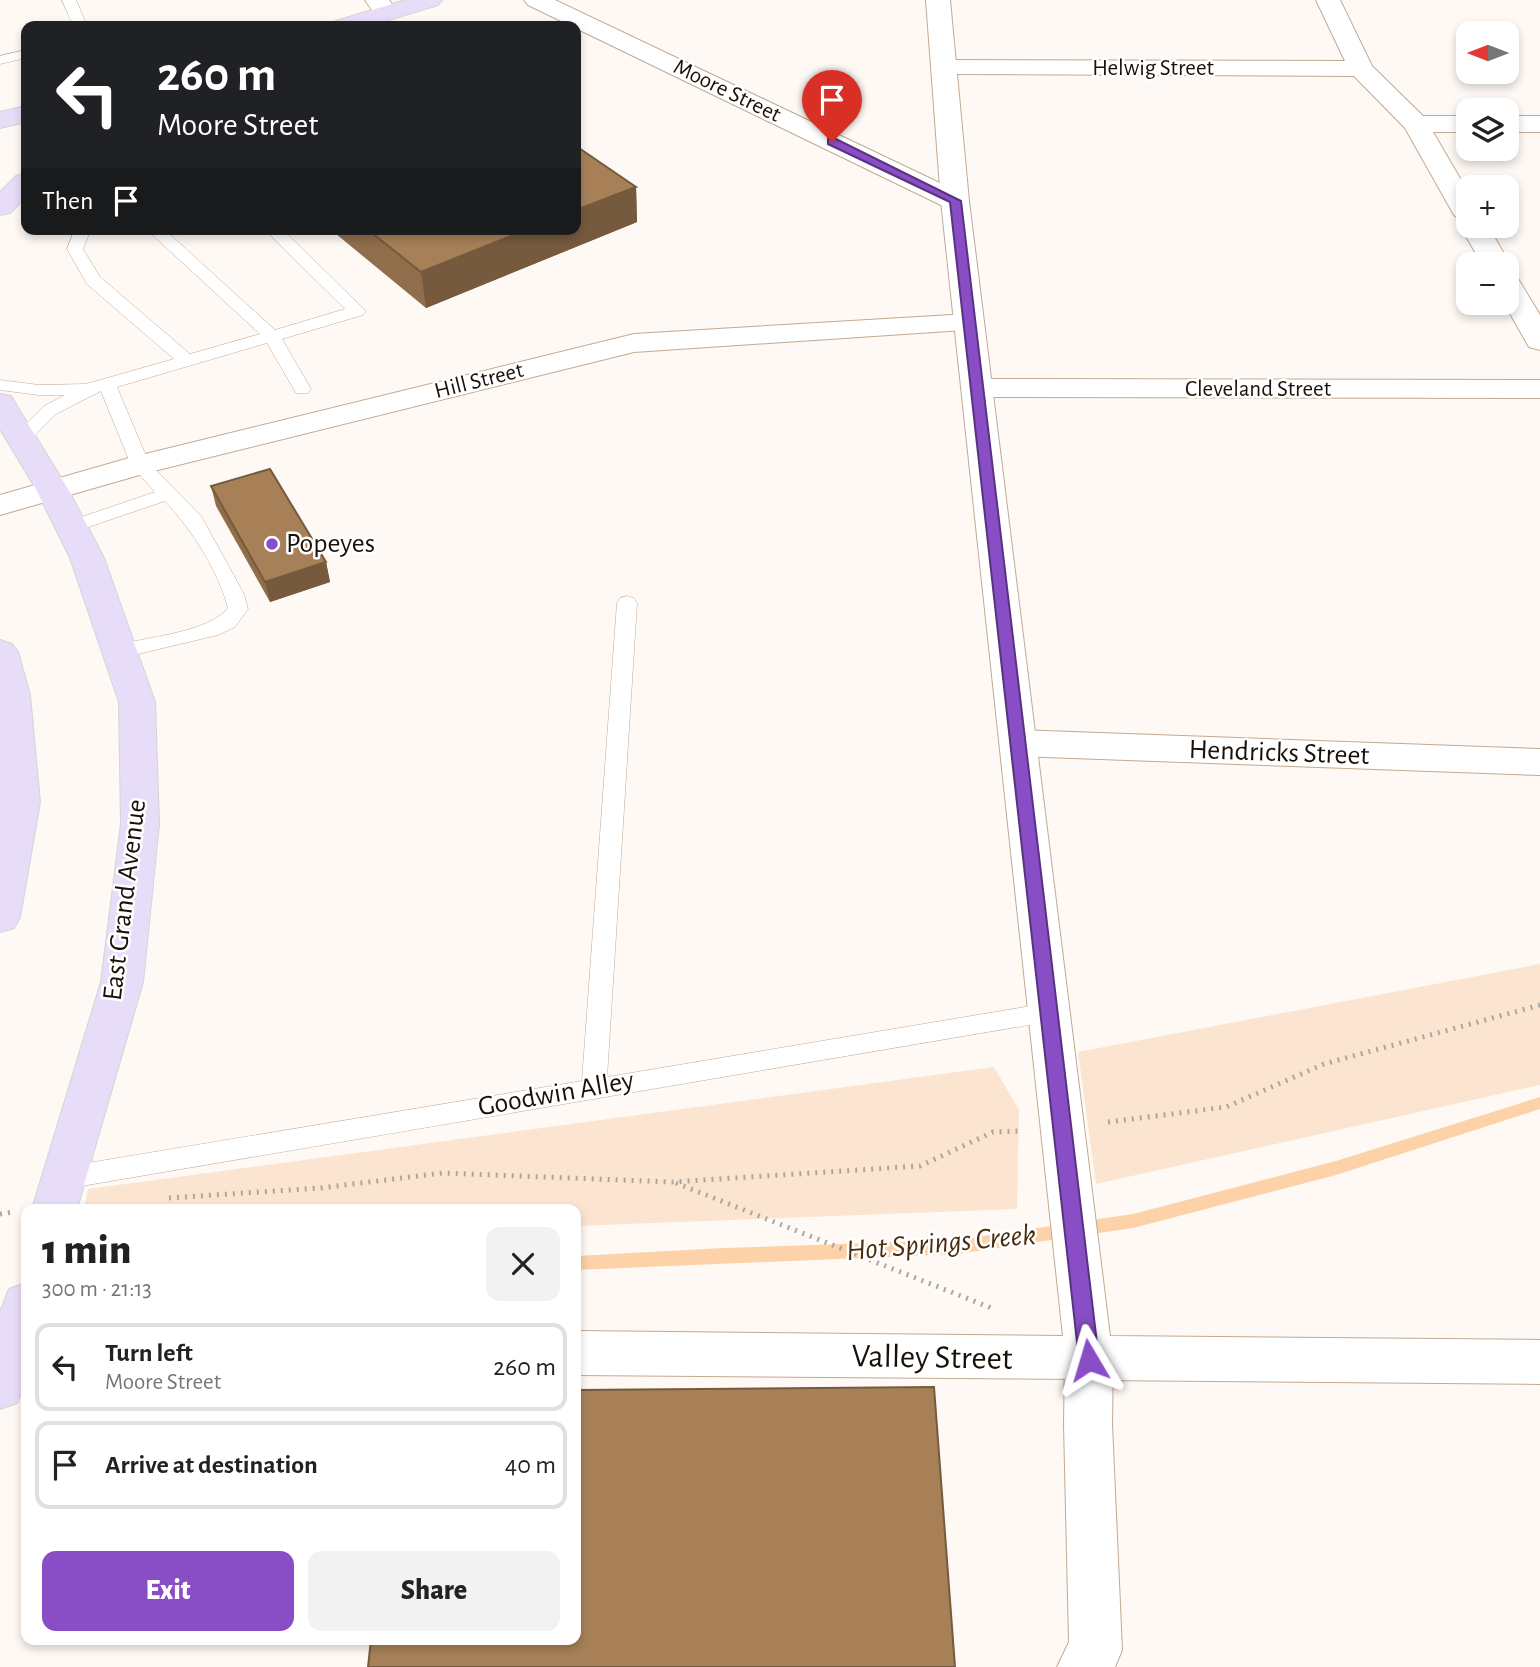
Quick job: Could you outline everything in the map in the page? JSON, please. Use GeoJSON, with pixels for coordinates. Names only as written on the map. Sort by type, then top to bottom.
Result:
{"type":"FeatureCollection","features":[{"type":"Feature","properties":{"kind":"main road"},"geometry":{"type":"LineString","coordinates":[[355,21],[382,7],[430,0]]}},
{"type":"Feature","properties":{"kind":"main road"},"geometry":{"type":"LineString","coordinates":[[0,120],[21,115]]}},
{"type":"Feature","properties":{"kind":"main road"},"geometry":{"type":"LineString","coordinates":[[0,207],[21,187]]}},
{"type":"Feature","properties":{"kind":"main road","name":"East Grand Avenue"},"geometry":{"type":"LineString","coordinates":[[0,403],[52,489],[87,558],[137,702],[139,824],[122,982],[59,1193]]}},
{"type":"Feature","properties":{"kind":"main road"},"geometry":{"type":"LineString","coordinates":[[0,652],[12,695],[21,802],[0,916]]}},
{"type":"Feature","properties":{"kind":"street","name":"Moore Street"},"geometry":{"type":"LineString","coordinates":[[536,0],[580,21]]}},
{"type":"Feature","properties":{"kind":"street"},"geometry":{"type":"LineString","coordinates":[[937,0],[955,201],[1089,1360],[1088,1424],[1096,1650],[1084,1667]]}},
{"type":"Feature","properties":{"kind":"street"},"geometry":{"type":"LineString","coordinates":[[1328,0],[1361,69],[1416,124],[1456,194]]}},
{"type":"Feature","properties":{"kind":"street","name":"Moore Street"},"geometry":{"type":"LineString","coordinates":[[581,22],[955,201]]}},
{"type":"Feature","properties":{"kind":"street","name":"Helwig Street"},"geometry":{"type":"LineString","coordinates":[[944,67],[1361,69]]}},
{"type":"Feature","properties":{"kind":"street"},"geometry":{"type":"LineString","coordinates":[[1416,124],[1456,124]]}},
{"type":"Feature","properties":{"kind":"street"},"geometry":{"type":"LineString","coordinates":[[1519,124],[1540,124]]}},
{"type":"Feature","properties":{"kind":"street"},"geometry":{"type":"LineString","coordinates":[[1519,304],[1540,341]]}},
{"type":"Feature","properties":{"kind":"street","name":"Hill Street"},"geometry":{"type":"LineString","coordinates":[[0,505],[140,465],[634,343],[969,323]]}},
{"type":"Feature","properties":{"kind":"street","name":"Cleveland Street"},"geometry":{"type":"LineString","coordinates":[[977,388],[1540,389]]}},
{"type":"Feature","properties":{"kind":"street","name":"Hendricks Street"},"geometry":{"type":"LineString","coordinates":[[1017,743],[1540,762]]}},
{"type":"Feature","properties":{"kind":"street","name":"Valley Street"},"geometry":{"type":"LineString","coordinates":[[581,1353],[1089,1360],[1540,1362]]}},
{"type":"Feature","properties":{"kind":"lane"},"geometry":{"type":"LineString","coordinates":[[69,0],[78,21]]}},
{"type":"Feature","properties":{"kind":"lane"},"geometry":{"type":"LineString","coordinates":[[0,60],[21,55]]}},
{"type":"Feature","properties":{"kind":"lane"},"geometry":{"type":"LineString","coordinates":[[81,235],[75,249],[93,280],[187,361]]}},
{"type":"Feature","properties":{"kind":"lane"},"geometry":{"type":"LineString","coordinates":[[162,235],[272,336],[302,389]]}},
{"type":"Feature","properties":{"kind":"lane"},"geometry":{"type":"LineString","coordinates":[[21,438],[50,410],[98,386],[357,311],[278,235]]}},
{"type":"Feature","properties":{"kind":"lane"},"geometry":{"type":"LineString","coordinates":[[0,385],[39,390],[98,386]]}},
{"type":"Feature","properties":{"kind":"lane"},"geometry":{"type":"LineString","coordinates":[[98,386],[140,465],[194,520],[234,594],[238,608],[228,622],[211,630],[121,650]]}},
{"type":"Feature","properties":{"kind":"lane"},"geometry":{"type":"LineString","coordinates":[[71,527],[167,494]]}},
{"type":"Feature","properties":{"kind":"lane"},"geometry":{"type":"LineString","coordinates":[[594,1087],[627,603]]}},
{"type":"Feature","properties":{"kind":"lane","name":"Goodwin Alley"},"geometry":{"type":"LineString","coordinates":[[59,1193],[594,1087],[1049,1013]]}},
{"type":"Feature","properties":{"kind":"path"},"geometry":{"type":"LineString","coordinates":[[168,1198],[320,1188],[443,1173],[672,1182],[920,1166],[993,1132],[1062,1128],[1226,1107],[1324,1064],[1540,1005]]}},
{"type":"Feature","properties":{"kind":"path"},"geometry":{"type":"LineString","coordinates":[[672,1182],[1003,1313]]}},
{"type":"Feature","properties":{"kind":"shaded area"},"geometry":{"type":"Polygon","coordinates":[[[1540,964],[1540,1085],[1096,1184],[1078,1052],[1540,964]]]}},
{"type":"Feature","properties":{"kind":"shaded area"},"geometry":{"type":"Polygon","coordinates":[[[994,1067],[1019,1110],[1017,1209],[581,1226],[581,1204],[85,1204],[88,1189],[994,1067]]]}},
{"type":"Feature","properties":{"kind":"building"},"geometry":{"type":"Polygon","coordinates":[[[581,149],[636,187],[581,208],[581,149]]]}},
{"type":"Feature","properties":{"kind":"building"},"geometry":{"type":"Polygon","coordinates":[[[375,235],[513,235],[421,272],[375,235]]]}},
{"type":"Feature","properties":{"kind":"building","name":"Popeyes"},"geometry":{"type":"Polygon","coordinates":[[[270,469],[326,562],[265,582],[211,486],[270,469]]]}},
{"type":"Feature","properties":{"kind":"building"},"geometry":{"type":"Polygon","coordinates":[[[934,1387],[955,1667],[368,1667],[370,1645],[581,1645],[581,1390],[934,1387]]]}},
{"type":"Feature","properties":{"kind":"waterway","name":"Hot Springs Creek"},"geometry":{"type":"LineString","coordinates":[[581,1263],[957,1247],[1133,1221],[1336,1168],[1540,1103]]}},
{"type":"Feature","properties":{"kind":"place","name":"Popeyes"},"geometry":{"type":"Point","coordinates":[272,544]}},
{"type":"Feature","properties":{"kind":"route"},"geometry":{"type":"LineString","coordinates":[[832,142],[955,201],[1089,1360]]}}]}
